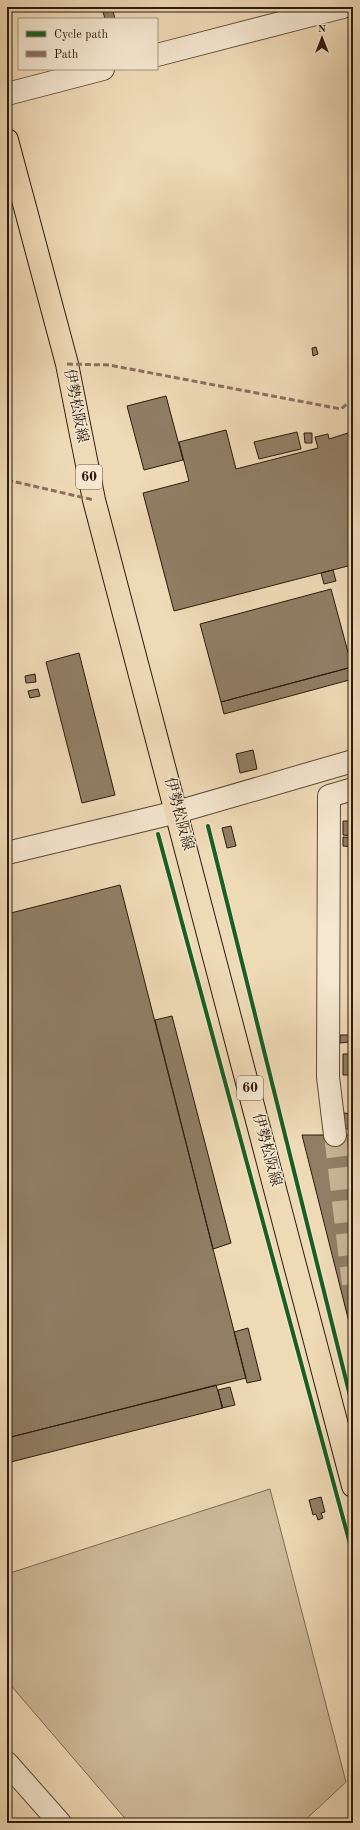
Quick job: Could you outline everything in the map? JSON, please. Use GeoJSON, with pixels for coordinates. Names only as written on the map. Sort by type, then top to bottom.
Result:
{"type":"FeatureCollection","features":[{"type":"Feature","properties":{"kind":"main road","name":"伊勢松阪線"},"geometry":{"type":"LineString","coordinates":[[7,140],[66,364],[94,500],[353,1486]]}},
{"type":"Feature","properties":{"kind":"street"},"geometry":{"type":"LineString","coordinates":[[158,55],[344,7]]}},
{"type":"Feature","properties":{"kind":"street"},"geometry":{"type":"LineString","coordinates":[[7,94],[99,70]]}},
{"type":"Feature","properties":{"kind":"street"},"geometry":{"type":"LineString","coordinates":[[7,853],[177,812],[353,761]]}},
{"type":"Feature","properties":{"kind":"street"},"geometry":{"type":"LineString","coordinates":[[335,1135],[328,1078],[329,796],[353,789]]}},
{"type":"Feature","properties":{"kind":"street"},"geometry":{"type":"LineString","coordinates":[[7,1763],[60,1823]]}},
{"type":"Feature","properties":{"kind":"shaded area"},"geometry":{"type":"Polygon","coordinates":[[[270,1489],[346,1782],[302,1823],[129,1823],[7,1681],[7,1574],[270,1489]]]}},
{"type":"Feature","properties":{"kind":"building"},"geometry":{"type":"Polygon","coordinates":[[[112,7],[115,18],[105,18],[102,8],[112,7]]]}},
{"type":"Feature","properties":{"kind":"building"},"geometry":{"type":"Polygon","coordinates":[[[316,347],[318,354],[313,356],[312,348],[316,347]]]}},
{"type":"Feature","properties":{"kind":"building"},"geometry":{"type":"Polygon","coordinates":[[[166,396],[183,460],[144,470],[127,406],[166,396]]]}},
{"type":"Feature","properties":{"kind":"building"},"geometry":{"type":"Polygon","coordinates":[[[226,430],[236,469],[318,448],[315,437],[328,434],[329,439],[348,433],[353,435],[353,583],[348,566],[174,611],[143,493],[189,481],[179,442],[226,430]]]}},
{"type":"Feature","properties":{"kind":"building"},"geometry":{"type":"Polygon","coordinates":[[[297,432],[301,449],[259,459],[254,442],[297,432]]]}},
{"type":"Feature","properties":{"kind":"building"},"geometry":{"type":"Polygon","coordinates":[[[304,433],[312,433],[312,443],[305,443],[304,433]]]}},
{"type":"Feature","properties":{"kind":"building"},"geometry":{"type":"Polygon","coordinates":[[[333,570],[336,581],[324,584],[321,573],[333,570]]]}},
{"type":"Feature","properties":{"kind":"building"},"geometry":{"type":"Polygon","coordinates":[[[331,589],[352,667],[221,702],[200,624],[331,589]]]}},
{"type":"Feature","properties":{"kind":"building"},"geometry":{"type":"Polygon","coordinates":[[[79,653],[115,795],[82,803],[46,662],[79,653]]]}},
{"type":"Feature","properties":{"kind":"building"},"geometry":{"type":"Polygon","coordinates":[[[352,667],[353,679],[224,714],[221,702],[352,667]]]}},
{"type":"Feature","properties":{"kind":"building"},"geometry":{"type":"Polygon","coordinates":[[[35,674],[36,682],[26,683],[25,676],[35,674]]]}},
{"type":"Feature","properties":{"kind":"building"},"geometry":{"type":"Polygon","coordinates":[[[38,689],[40,696],[30,698],[28,691],[38,689]]]}},
{"type":"Feature","properties":{"kind":"building"},"geometry":{"type":"Polygon","coordinates":[[[253,750],[257,769],[240,773],[236,754],[253,750]]]}},
{"type":"Feature","properties":{"kind":"building"},"geometry":{"type":"Polygon","coordinates":[[[343,821],[353,821],[353,836],[343,835],[343,821]]]}},
{"type":"Feature","properties":{"kind":"building"},"geometry":{"type":"Polygon","coordinates":[[[231,826],[236,846],[227,848],[222,828],[231,826]]]}},
{"type":"Feature","properties":{"kind":"building"},"geometry":{"type":"Polygon","coordinates":[[[343,837],[353,838],[353,847],[343,846],[343,837]]]}},
{"type":"Feature","properties":{"kind":"building"},"geometry":{"type":"Polygon","coordinates":[[[120,885],[246,1378],[7,1438],[7,914],[120,885]]]}},
{"type":"Feature","properties":{"kind":"building"},"geometry":{"type":"Polygon","coordinates":[[[172,1016],[231,1243],[213,1249],[155,1020],[172,1016]]]}},
{"type":"Feature","properties":{"kind":"building"},"geometry":{"type":"Polygon","coordinates":[[[340,1035],[350,1035],[350,1042],[340,1043],[340,1035]]]}},
{"type":"Feature","properties":{"kind":"building"},"geometry":{"type":"Polygon","coordinates":[[[343,1054],[353,1054],[353,1075],[343,1075],[343,1054]]]}},
{"type":"Feature","properties":{"kind":"building"},"geometry":{"type":"Polygon","coordinates":[[[344,1113],[353,1114],[353,1129],[343,1129],[344,1113]]]}},
{"type":"Feature","properties":{"kind":"building"},"geometry":{"type":"Polygon","coordinates":[[[302,1135],[353,1135],[353,1334],[352,1334],[302,1135]]]}},
{"type":"Feature","properties":{"kind":"building"},"geometry":{"type":"Polygon","coordinates":[[[248,1328],[261,1380],[247,1383],[234,1332],[248,1328]]]}},
{"type":"Feature","properties":{"kind":"building"},"geometry":{"type":"Polygon","coordinates":[[[216,1385],[223,1408],[7,1463],[7,1438],[216,1385]]]}},
{"type":"Feature","properties":{"kind":"building"},"geometry":{"type":"Polygon","coordinates":[[[230,1387],[235,1405],[222,1408],[218,1390],[230,1387]]]}},
{"type":"Feature","properties":{"kind":"building"},"geometry":{"type":"Polygon","coordinates":[[[321,1497],[325,1512],[321,1513],[323,1518],[318,1520],[316,1514],[313,1515],[309,1500],[321,1497]]]}},
{"type":"Feature","properties":{"kind":"tunnel"},"geometry":{"type":"LineString","coordinates":[[335,1135],[353,1284]]}},
{"type":"Feature","properties":{"kind":"marked path"},"geometry":{"type":"LineString","coordinates":[[67,364],[109,365],[341,409],[353,399]]}},
{"type":"Feature","properties":{"kind":"marked path"},"geometry":{"type":"LineString","coordinates":[[7,480],[94,500]]}},
{"type":"Feature","properties":{"kind":"cycle path"},"geometry":{"type":"LineString","coordinates":[[208,826],[353,1408]]}},
{"type":"Feature","properties":{"kind":"cycle path"},"geometry":{"type":"LineString","coordinates":[[158,834],[353,1555]]}}]}
